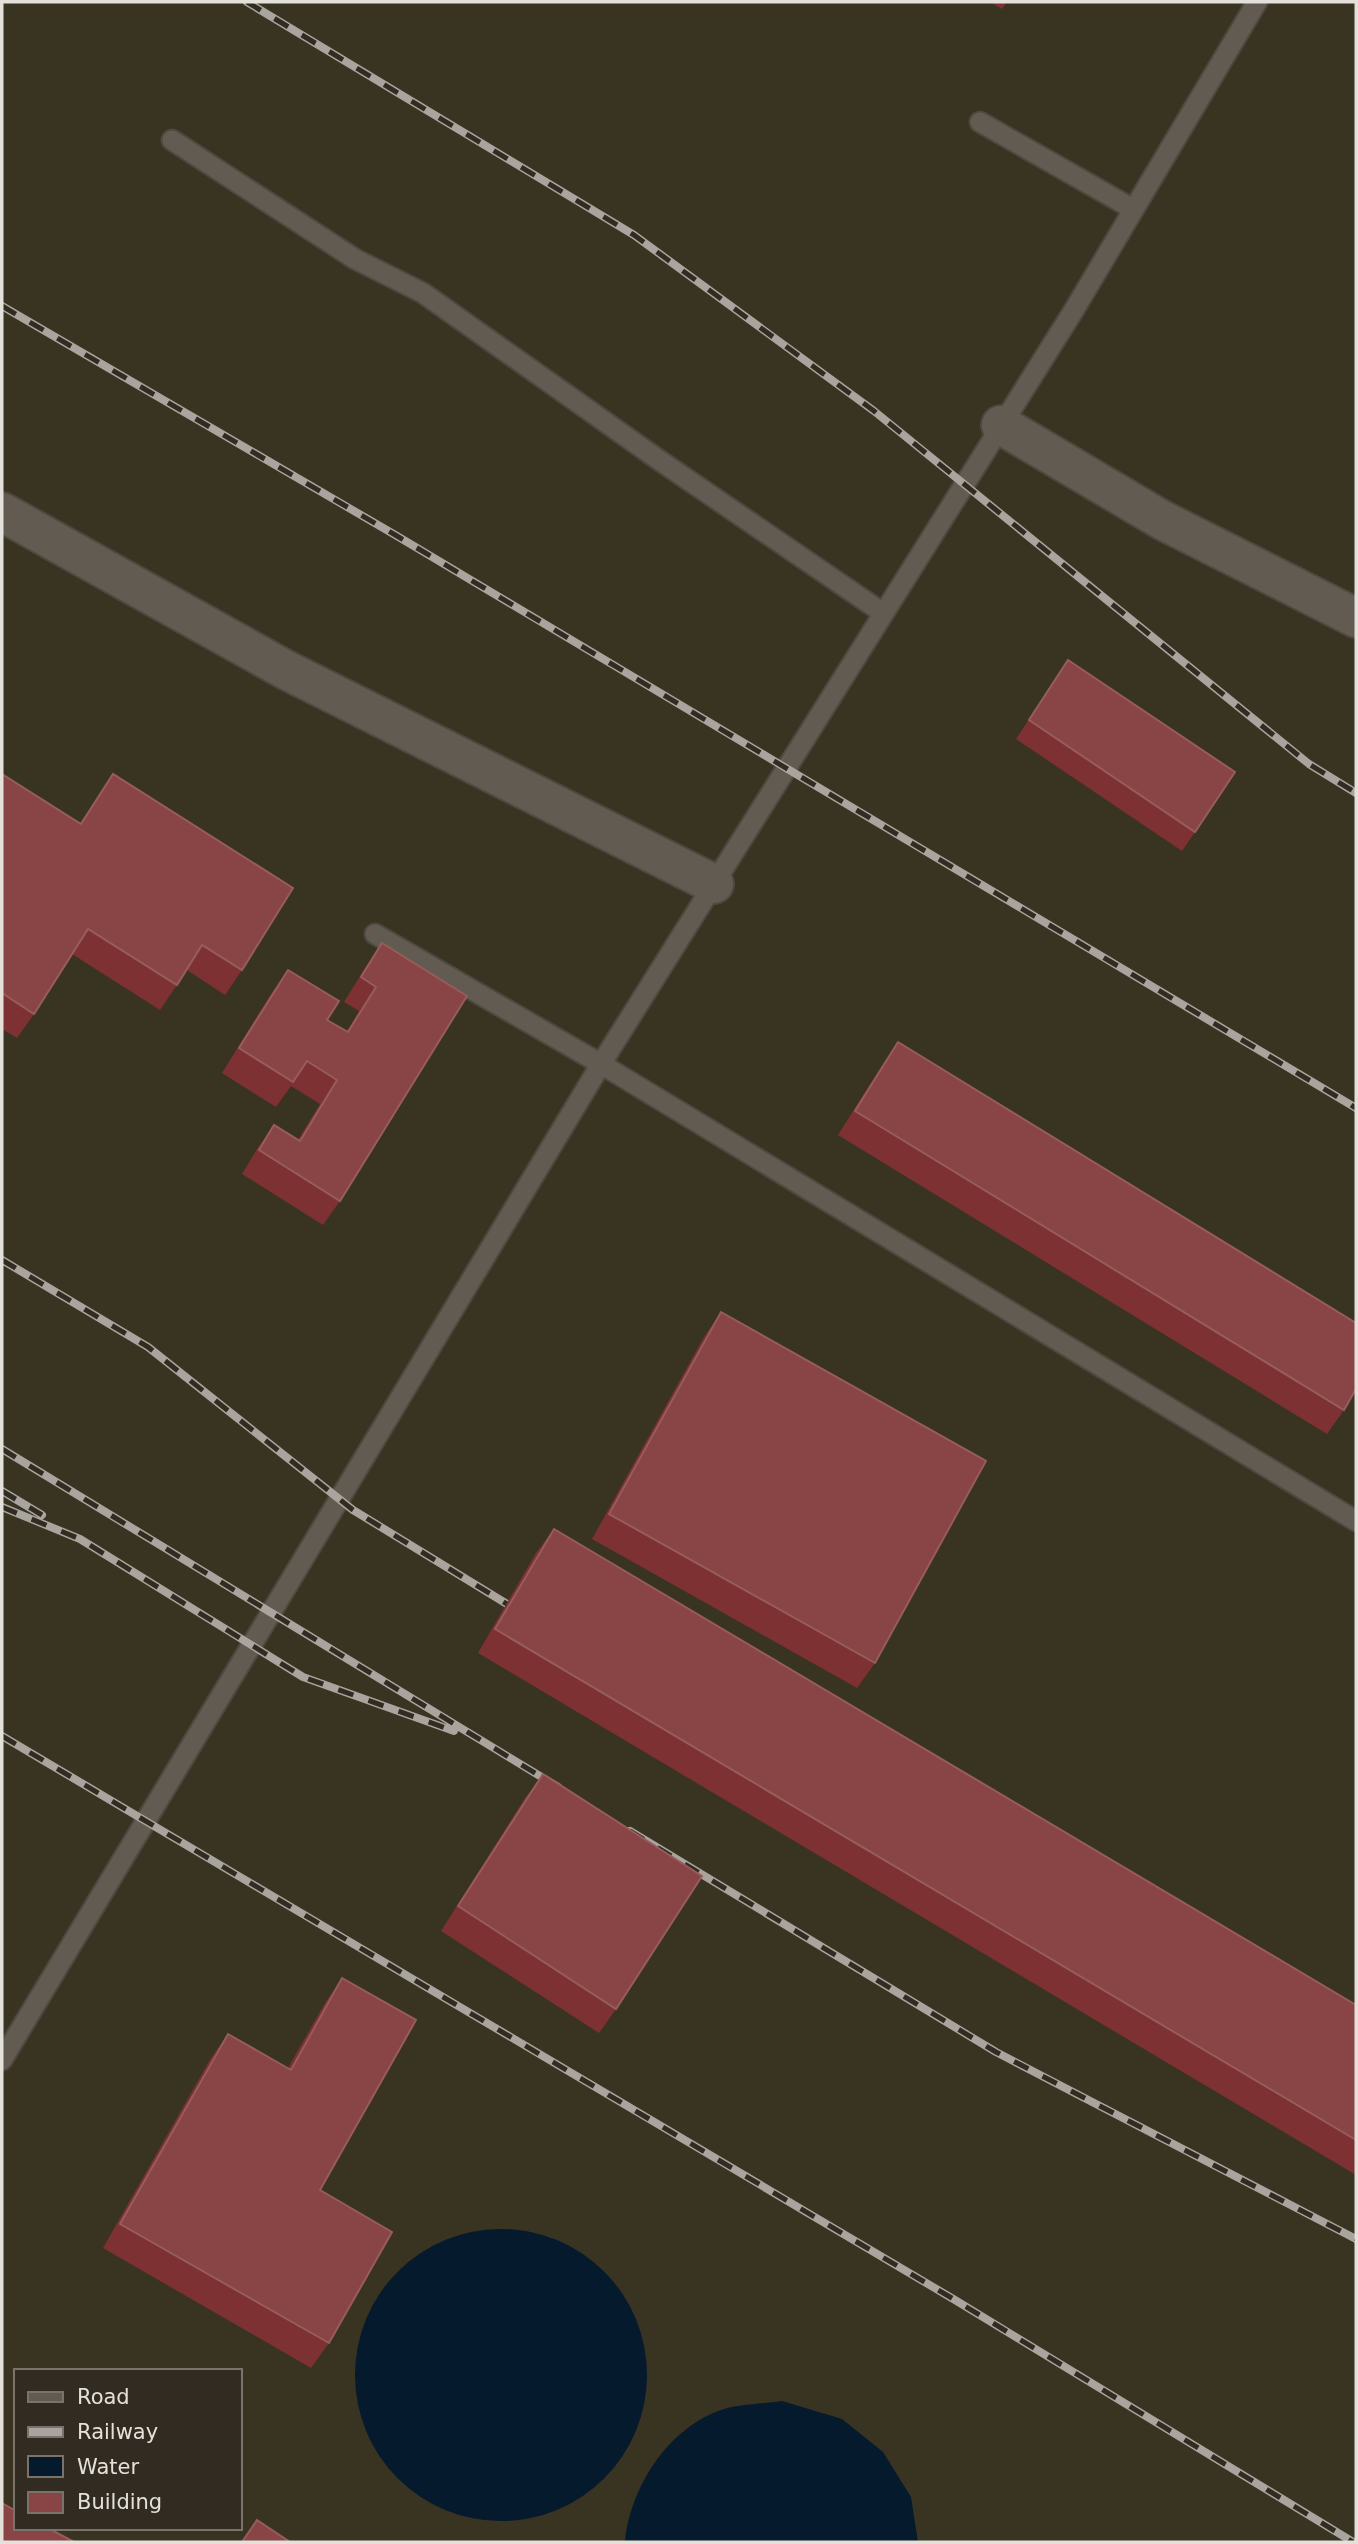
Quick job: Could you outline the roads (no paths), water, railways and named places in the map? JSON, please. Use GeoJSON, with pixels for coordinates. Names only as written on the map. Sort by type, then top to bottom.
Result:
{"type":"FeatureCollection","features":[{"type":"Feature","properties":{"kind":"street"},"geometry":{"type":"LineString","coordinates":[[1001,425],[1162,520],[1356,618]]}},
{"type":"Feature","properties":{"kind":"street"},"geometry":{"type":"LineString","coordinates":[[2,512],[286,670],[713,884]]}},
{"type":"Feature","properties":{"kind":"lane"},"geometry":{"type":"LineString","coordinates":[[2,2060],[601,1064],[1001,425],[1256,2]]}},
{"type":"Feature","properties":{"kind":"lane"},"geometry":{"type":"LineString","coordinates":[[980,122],[1133,209]]}},
{"type":"Feature","properties":{"kind":"lane"},"geometry":{"type":"LineString","coordinates":[[172,141],[355,259],[423,293],[659,460],[883,613]]}},
{"type":"Feature","properties":{"kind":"lane"},"geometry":{"type":"LineString","coordinates":[[375,934],[601,1064],[1356,1521]]}},
{"type":"Feature","properties":{"kind":"water"},"geometry":{"type":"Polygon","coordinates":[[[501,2229],[543,2235],[570,2246],[594,2262],[614,2282],[630,2306],[641,2333],[647,2375],[641,2417],[630,2444],[614,2468],[594,2488],[570,2504],[543,2515],[501,2521],[459,2515],[432,2504],[408,2488],[388,2468],[372,2444],[361,2417],[355,2375],[361,2333],[372,2306],[388,2282],[408,2262],[432,2246],[459,2235],[501,2229]]]}},
{"type":"Feature","properties":{"kind":"water"},"geometry":{"type":"Polygon","coordinates":[[[782,2401],[842,2419],[883,2452],[911,2497],[918,2542],[625,2542],[634,2502],[643,2483],[667,2447],[682,2432],[718,2411],[782,2401]]]}},
{"type":"Feature","properties":{"kind":"railway"},"geometry":{"type":"LineString","coordinates":[[247,2],[634,235],[874,411],[1309,764],[1356,793]]}},
{"type":"Feature","properties":{"kind":"railway"},"geometry":{"type":"LineString","coordinates":[[2,306],[397,536],[1356,1108]]}},
{"type":"Feature","properties":{"kind":"railway"},"geometry":{"type":"LineString","coordinates":[[2,1260],[148,1347],[353,1510],[507,1604]]}},
{"type":"Feature","properties":{"kind":"railway"},"geometry":{"type":"LineString","coordinates":[[2,1449],[558,1787]]}},
{"type":"Feature","properties":{"kind":"railway"},"geometry":{"type":"LineString","coordinates":[[2,1491],[42,1515]]}},
{"type":"Feature","properties":{"kind":"railway"},"geometry":{"type":"LineString","coordinates":[[2,1507],[80,1539],[303,1677],[454,1731]]}},
{"type":"Feature","properties":{"kind":"railway"},"geometry":{"type":"LineString","coordinates":[[2,1736],[955,2300],[1353,2542]]}},
{"type":"Feature","properties":{"kind":"railway"},"geometry":{"type":"LineString","coordinates":[[630,1831],[996,2052],[1356,2239]]}}]}
